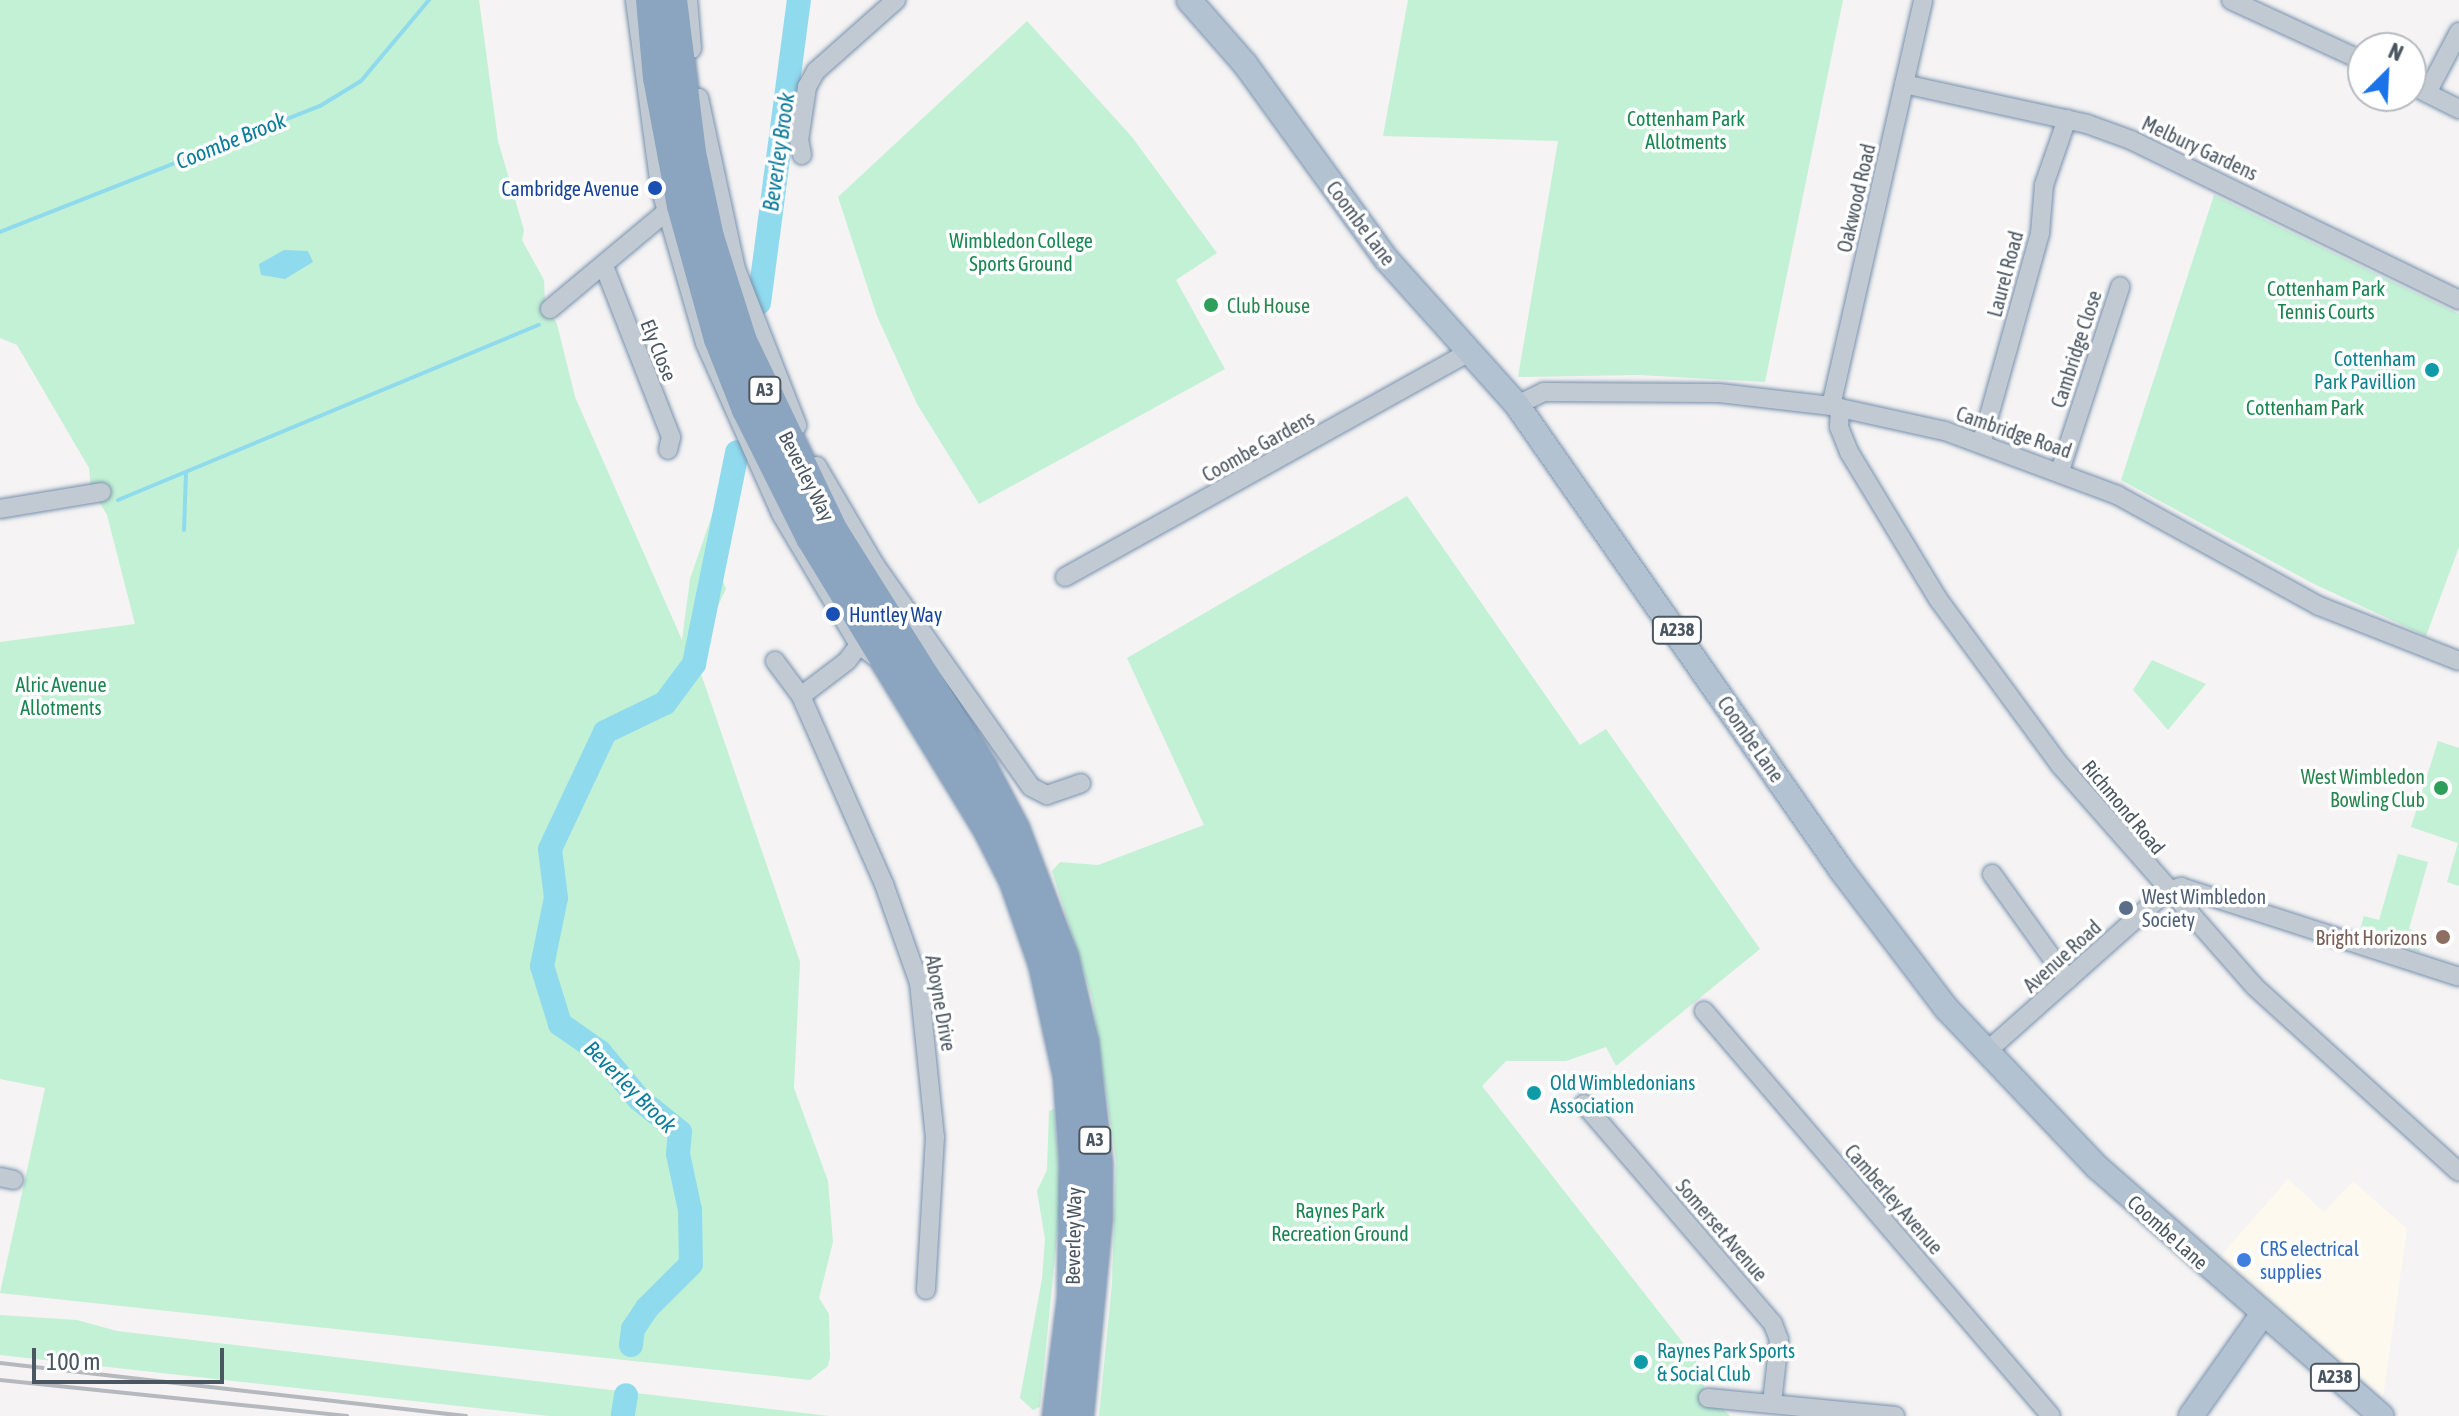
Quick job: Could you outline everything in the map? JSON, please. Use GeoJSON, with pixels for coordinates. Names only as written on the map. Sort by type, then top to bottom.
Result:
{"type":"FeatureCollection","features":[{"type":"Feature","properties":{"kind":"highway","name":"Beverley Way"},"geometry":{"type":"LineString","coordinates":[[650,0],[670,158],[718,339],[780,483],[890,665],[1014,881],[1052,1001],[1068,1077],[1075,1216],[1068,1414]]}},
{"type":"Feature","properties":{"kind":"highway","name":"Beverley Way"},"geometry":{"type":"LineString","coordinates":[[673,0],[692,153],[710,237],[743,341],[833,529],[965,739],[1034,874],[1064,957],[1084,1042],[1098,1217],[1068,1414]]}},
{"type":"Feature","properties":{"kind":"main road","name":"Coombe Lane"},"geometry":{"type":"LineString","coordinates":[[1189,0],[1245,64],[1387,260],[1517,405],[1842,871],[1985,1053],[2097,1167],[2262,1315],[2381,1416]]}},
{"type":"Feature","properties":{"kind":"main road"},"geometry":{"type":"LineString","coordinates":[[2191,1416],[2262,1315]]}},
{"type":"Feature","properties":{"kind":"street","name":"Beverley Way"},"geometry":{"type":"LineString","coordinates":[[635,0],[638,53],[666,212],[687,292],[732,413],[781,514],[859,645],[890,665]]}},
{"type":"Feature","properties":{"kind":"street","name":"Beverley Way"},"geometry":{"type":"LineString","coordinates":[[688,0],[712,175],[762,344],[828,486],[954,680],[1031,787],[1047,795],[1081,783]]}},
{"type":"Feature","properties":{"kind":"street"},"geometry":{"type":"LineString","coordinates":[[802,155],[799,140],[807,87],[816,71],[896,0]]}},
{"type":"Feature","properties":{"kind":"street","name":"Oakwood Road"},"geometry":{"type":"LineString","coordinates":[[1836,407],[1923,0]]}},
{"type":"Feature","properties":{"kind":"street"},"geometry":{"type":"LineString","coordinates":[[2231,0],[2347,54]]}},
{"type":"Feature","properties":{"kind":"street"},"geometry":{"type":"LineString","coordinates":[[2427,78],[2459,32]]}},
{"type":"Feature","properties":{"kind":"street","name":"Melbury Gardens"},"geometry":{"type":"LineString","coordinates":[[1904,84],[2067,119],[2191,168],[2459,300]]}},
{"type":"Feature","properties":{"kind":"street"},"geometry":{"type":"LineString","coordinates":[[2427,93],[2459,109]]}},
{"type":"Feature","properties":{"kind":"street","name":"Laurel Road"},"geometry":{"type":"LineString","coordinates":[[1982,441],[2040,233],[2044,185],[2067,119]]}},
{"type":"Feature","properties":{"kind":"street"},"geometry":{"type":"LineString","coordinates":[[550,309],[666,212]]}},
{"type":"Feature","properties":{"kind":"street","name":"Ely Close"},"geometry":{"type":"LineString","coordinates":[[604,266],[671,437],[668,450]]}},
{"type":"Feature","properties":{"kind":"street","name":"Cambridge Close"},"geometry":{"type":"LineString","coordinates":[[2060,471],[2120,287]]}},
{"type":"Feature","properties":{"kind":"street","name":"Coombe Gardens"},"geometry":{"type":"LineString","coordinates":[[1065,577],[1470,352]]}},
{"type":"Feature","properties":{"kind":"street","name":"Cambridge Road"},"geometry":{"type":"LineString","coordinates":[[1517,405],[1544,392],[1719,393],[1836,407],[1982,441],[2060,471],[2183,529],[2319,606],[2459,661]]}},
{"type":"Feature","properties":{"kind":"street","name":"Richmond Road"},"geometry":{"type":"LineString","coordinates":[[1836,407],[1839,427],[1849,452],[1938,599],[2060,765],[2167,891],[2293,1024],[2459,1172]]}},
{"type":"Feature","properties":{"kind":"street"},"geometry":{"type":"LineString","coordinates":[[0,509],[102,492]]}},
{"type":"Feature","properties":{"kind":"street"},"geometry":{"type":"LineString","coordinates":[[801,696],[847,661],[859,645]]}},
{"type":"Feature","properties":{"kind":"street","name":"Aboyne Drive"},"geometry":{"type":"LineString","coordinates":[[775,661],[801,696],[884,884],[919,983],[935,1137],[926,1290]]}},
{"type":"Feature","properties":{"kind":"street","name":"Beverley Way"},"geometry":{"type":"LineString","coordinates":[[954,680],[952,700],[965,739]]}},
{"type":"Feature","properties":{"kind":"street"},"geometry":{"type":"LineString","coordinates":[[1992,874],[2068,980]]}},
{"type":"Feature","properties":{"kind":"street"},"geometry":{"type":"LineString","coordinates":[[2167,891],[2196,888],[2459,977]]}},
{"type":"Feature","properties":{"kind":"street","name":"Avenue Road"},"geometry":{"type":"LineString","coordinates":[[1985,1053],[2167,891]]}},
{"type":"Feature","properties":{"kind":"street","name":"Camberley Avenue"},"geometry":{"type":"LineString","coordinates":[[1704,1011],[2051,1416]]}},
{"type":"Feature","properties":{"kind":"street","name":"Somerset Avenue"},"geometry":{"type":"LineString","coordinates":[[1584,1104],[1773,1324],[1779,1340],[1772,1403]]}},
{"type":"Feature","properties":{"kind":"street"},"geometry":{"type":"LineString","coordinates":[[1708,1398],[1895,1416]]}},
{"type":"Feature","properties":{"kind":"shaded area"},"geometry":{"type":"Polygon","coordinates":[[[2288,1179],[2324,1212],[2353,1181],[2407,1229],[2383,1398],[2218,1259],[2288,1179]]]}},
{"type":"Feature","properties":{"kind":"green space","name":"Alric Avenue Allotments"},"geometry":{"type":"Polygon","coordinates":[[[0,0],[479,0],[498,141],[524,230],[522,240],[544,280],[545,302],[557,324],[575,397],[682,640],[690,579],[734,451],[739,460],[718,568],[726,589],[706,631],[708,652],[698,665],[800,962],[794,1088],[828,1181],[833,1242],[819,1298],[829,1314],[830,1357],[828,1366],[810,1380],[0,1293],[45,1088],[0,1079],[0,642],[135,624],[107,515],[91,488],[89,468],[17,345],[0,338],[0,0]]]}},
{"type":"Feature","properties":{"kind":"green space","name":"Cottenham Park Allotments"},"geometry":{"type":"Polygon","coordinates":[[[1408,0],[1843,0],[1765,382],[1639,375],[1518,377],[1558,141],[1383,136],[1408,0]]]}},
{"type":"Feature","properties":{"kind":"green space","name":"Wimbledon College Sports Ground"},"geometry":{"type":"Polygon","coordinates":[[[1027,21],[1132,137],[1217,253],[1176,280],[1225,369],[979,504],[917,404],[877,316],[838,197],[1027,21]]]}},
{"type":"Feature","properties":{"kind":"green space","name":"Cottenham Park"},"geometry":{"type":"Polygon","coordinates":[[[2214,195],[2459,314],[2459,547],[2426,636],[2314,584],[2121,480],[2214,195]]]}},
{"type":"Feature","properties":{"kind":"green space","name":"Raynes Park Recreation Ground"},"geometry":{"type":"Polygon","coordinates":[[[1407,496],[1580,745],[1606,729],[1760,949],[1616,1066],[1606,1047],[1566,1061],[1506,1061],[1482,1086],[1695,1358],[1706,1392],[1730,1416],[1099,1416],[1112,1284],[1116,1161],[1092,998],[1052,871],[1060,862],[1098,865],[1204,825],[1127,658],[1407,496]]]}},
{"type":"Feature","properties":{"kind":"green space"},"geometry":{"type":"Polygon","coordinates":[[[2152,660],[2206,684],[2168,730],[2133,690],[2152,660]]]}},
{"type":"Feature","properties":{"kind":"green space","name":"West Wimbledon Bowling Club"},"geometry":{"type":"Polygon","coordinates":[[[2438,741],[2459,748],[2459,886],[2447,882],[2458,843],[2411,827],[2438,741]]]}},
{"type":"Feature","properties":{"kind":"green space"},"geometry":{"type":"Polygon","coordinates":[[[2398,854],[2428,862],[2409,929],[2425,934],[2419,952],[2360,930],[2364,916],[2379,920],[2398,854]]]}},
{"type":"Feature","properties":{"kind":"green space"},"geometry":{"type":"Polygon","coordinates":[[[1054,1109],[1061,1196],[1040,1407],[1033,1410],[1020,1398],[1042,1279],[1045,1239],[1037,1191],[1047,1170],[1049,1111],[1054,1109]]]}},
{"type":"Feature","properties":{"kind":"green space"},"geometry":{"type":"Polygon","coordinates":[[[0,1315],[77,1320],[117,1331],[829,1416],[549,1416],[0,1355],[0,1315]]]}},
{"type":"Feature","properties":{"kind":"water"},"geometry":{"type":"Polygon","coordinates":[[[284,250],[308,251],[313,262],[285,279],[261,275],[259,264],[284,250]]]}},
{"type":"Feature","properties":{"kind":"waterway","name":"Coombe Brook"},"geometry":{"type":"LineString","coordinates":[[0,232],[320,106],[361,81],[429,0]]}},
{"type":"Feature","properties":{"kind":"waterway","name":"Beverley Brook"},"geometry":{"type":"LineString","coordinates":[[759,303],[799,0]]}},
{"type":"Feature","properties":{"kind":"waterway"},"geometry":{"type":"LineString","coordinates":[[118,500],[539,325]]}},
{"type":"Feature","properties":{"kind":"waterway","name":"Beverley Brook"},"geometry":{"type":"LineString","coordinates":[[631,1345],[633,1329],[647,1308],[691,1264],[690,1210],[678,1154],[680,1132],[639,1099],[600,1052],[560,1024],[542,966],[556,898],[550,849],[605,732],[665,703],[694,664],[737,452]]}},
{"type":"Feature","properties":{"kind":"waterway"},"geometry":{"type":"LineString","coordinates":[[184,530],[186,473]]}},
{"type":"Feature","properties":{"kind":"waterway","name":"Beverley Brook"},"geometry":{"type":"LineString","coordinates":[[623,1414],[626,1395]]}},
{"type":"Feature","properties":{"kind":"railway"},"geometry":{"type":"LineString","coordinates":[[0,1363],[466,1416]]}},
{"type":"Feature","properties":{"kind":"railway"},"geometry":{"type":"LineString","coordinates":[[0,1380],[347,1416]]}},
{"type":"Feature","properties":{"kind":"place","name":"Cambridge Avenue"},"geometry":{"type":"Point","coordinates":[655,188]}},
{"type":"Feature","properties":{"kind":"place","name":"Club House"},"geometry":{"type":"Point","coordinates":[1211,305]}},
{"type":"Feature","properties":{"kind":"place","name":"Cottenham Park Pavillion"},"geometry":{"type":"Point","coordinates":[2432,370]}},
{"type":"Feature","properties":{"kind":"place","name":"Huntley Way"},"geometry":{"type":"Point","coordinates":[833,614]}},
{"type":"Feature","properties":{"kind":"place","name":"West Wimbledon Bowling Club"},"geometry":{"type":"Point","coordinates":[2441,788]}},
{"type":"Feature","properties":{"kind":"place","name":"West Wimbledon Society"},"geometry":{"type":"Point","coordinates":[2126,908]}},
{"type":"Feature","properties":{"kind":"place","name":"Bright Horizons"},"geometry":{"type":"Point","coordinates":[2443,937]}},
{"type":"Feature","properties":{"kind":"place","name":"Old Wimbledonians Association"},"geometry":{"type":"Point","coordinates":[1534,1093]}},
{"type":"Feature","properties":{"kind":"place","name":"CRS electrical supplies"},"geometry":{"type":"Point","coordinates":[2244,1260]}},
{"type":"Feature","properties":{"kind":"place","name":"Raynes Park Sports & Social Club"},"geometry":{"type":"Point","coordinates":[1641,1362]}},
{"type":"Feature","properties":{"kind":"park label","name":"Cottenham Park Tennis Courts"},"geometry":{"type":"Point","coordinates":[2326,300]}}]}
